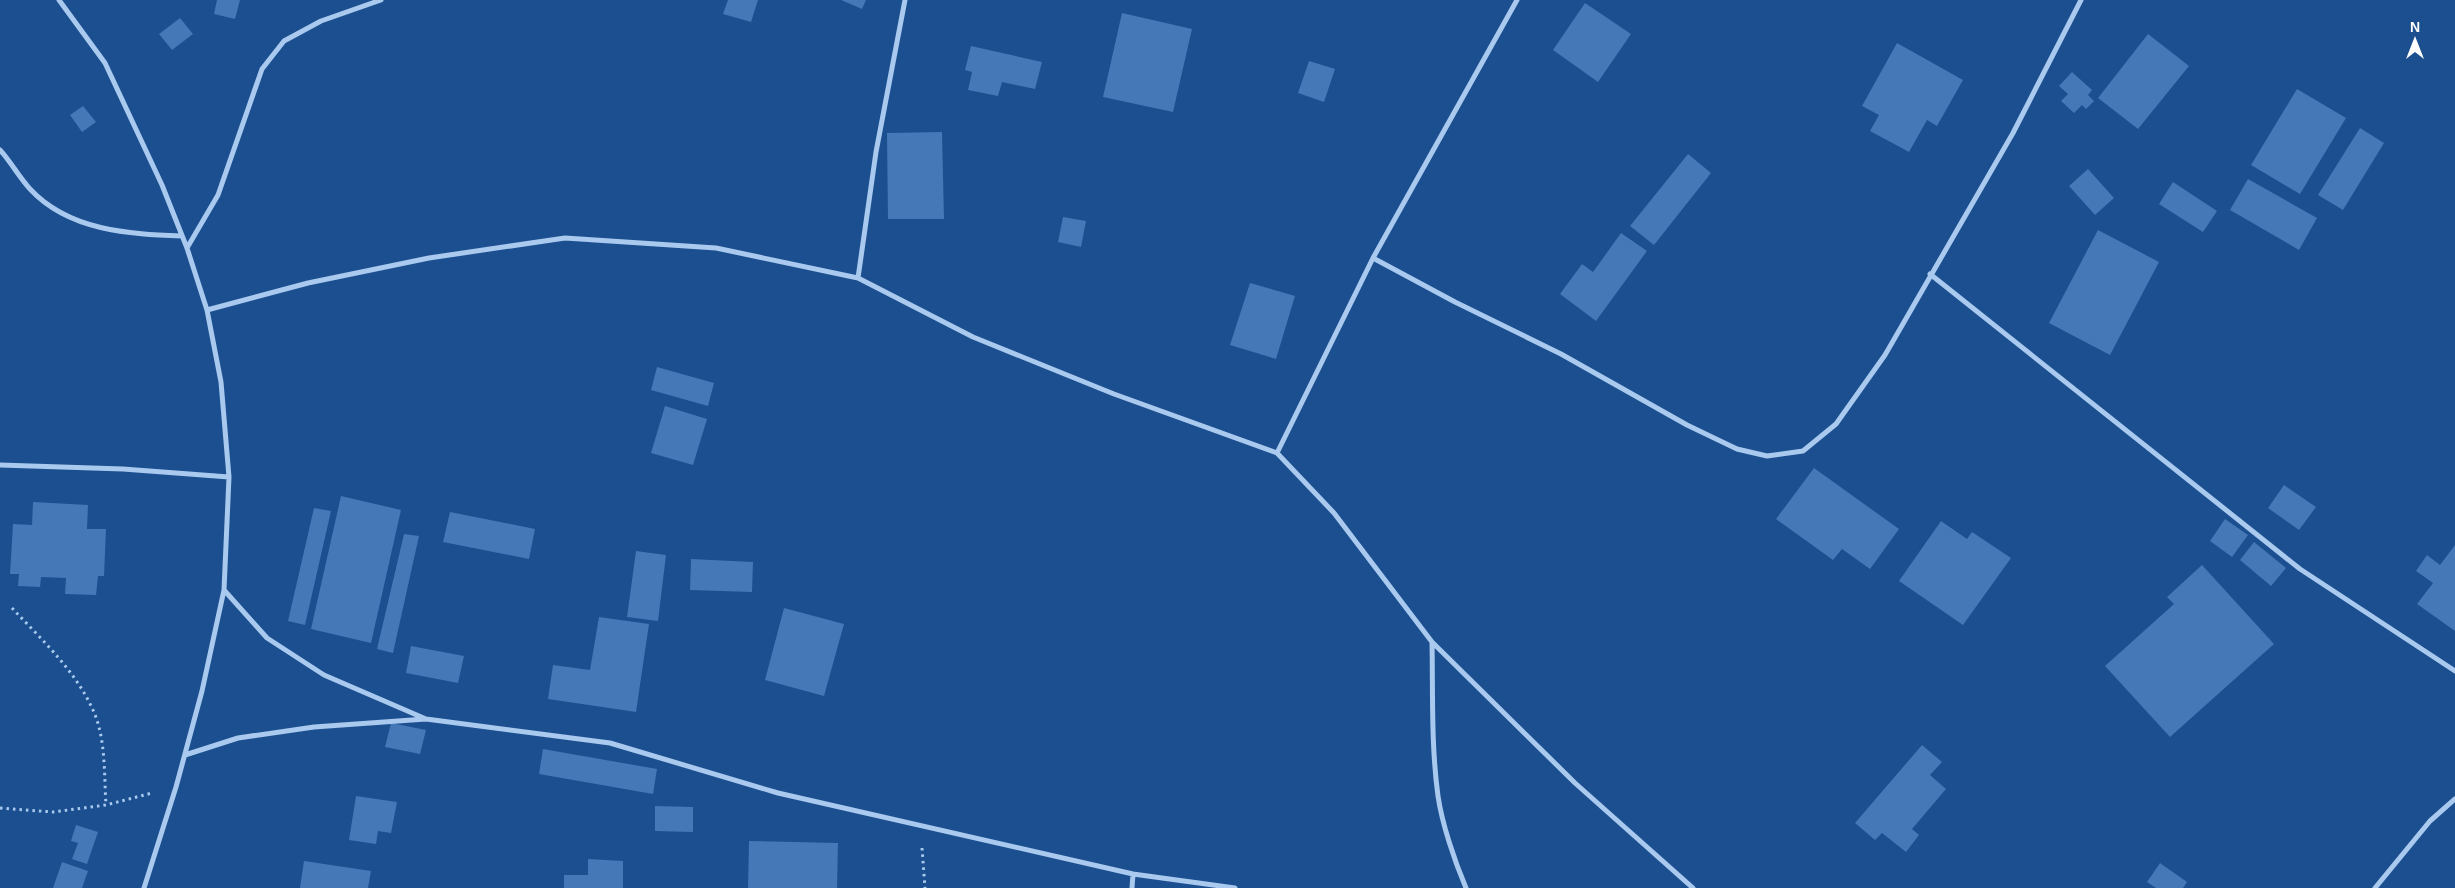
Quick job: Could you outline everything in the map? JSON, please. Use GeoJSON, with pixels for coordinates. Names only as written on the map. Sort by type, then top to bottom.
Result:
{"type":"FeatureCollection","features":[{"type":"Feature","properties":{"kind":"street"},"geometry":{"type":"LineString","coordinates":[[60,0],[105,63],[162,185],[187,248],[207,310],[221,382],[229,477],[224,590],[185,755],[144,888]]}},
{"type":"Feature","properties":{"kind":"street"},"geometry":{"type":"LineString","coordinates":[[187,248],[218,195],[262,69],[278,48],[284,41],[321,21],[381,0]]}},
{"type":"Feature","properties":{"kind":"street"},"geometry":{"type":"LineString","coordinates":[[858,278],[876,152],[905,0]]}},
{"type":"Feature","properties":{"kind":"street"},"geometry":{"type":"LineString","coordinates":[[1277,453],[1373,258],[1517,0]]}},
{"type":"Feature","properties":{"kind":"street"},"geometry":{"type":"LineString","coordinates":[[1373,258],[1455,302],[1561,354],[1687,425],[1737,449],[1767,456],[1803,451],[1836,424],[1885,355],[1930,274],[2014,133],[2081,0]]}},
{"type":"Feature","properties":{"kind":"street"},"geometry":{"type":"LineString","coordinates":[[0,150],[36,195],[51,208],[83,224],[138,234],[182,236]]}},
{"type":"Feature","properties":{"kind":"street"},"geometry":{"type":"LineString","coordinates":[[207,310],[308,283],[429,258],[565,238],[716,248],[858,278],[973,337],[1114,394],[1277,453],[1334,514],[1432,642],[1575,783],[1693,888]]}},
{"type":"Feature","properties":{"kind":"street"},"geometry":{"type":"LineString","coordinates":[[1930,274],[2300,570],[2455,671]]}},
{"type":"Feature","properties":{"kind":"street"},"geometry":{"type":"LineString","coordinates":[[0,465],[124,469],[229,477]]}},
{"type":"Feature","properties":{"kind":"street"},"geometry":{"type":"LineString","coordinates":[[224,590],[267,638],[324,675],[426,719]]}},
{"type":"Feature","properties":{"kind":"street"},"geometry":{"type":"LineString","coordinates":[[1432,642],[1433,728],[1438,798],[1458,869],[1466,888]]}},
{"type":"Feature","properties":{"kind":"street"},"geometry":{"type":"LineString","coordinates":[[185,755],[238,738],[314,727],[426,719],[610,743],[778,793],[1133,874],[1236,888]]}},
{"type":"Feature","properties":{"kind":"street"},"geometry":{"type":"LineString","coordinates":[[2375,888],[2430,821],[2455,799]]}},
{"type":"Feature","properties":{"kind":"street"},"geometry":{"type":"LineString","coordinates":[[1132,888],[1133,874]]}},
{"type":"Feature","properties":{"kind":"path"},"geometry":{"type":"LineString","coordinates":[[12,608],[63,662],[94,710],[102,745],[106,805]]}},
{"type":"Feature","properties":{"kind":"path"},"geometry":{"type":"LineString","coordinates":[[0,808],[53,812],[106,805],[176,788]]}},
{"type":"Feature","properties":{"kind":"path"},"geometry":{"type":"LineString","coordinates":[[921,825],[925,888]]}},
{"type":"Feature","properties":{"kind":"building"},"geometry":{"type":"Polygon","coordinates":[[[217,0],[240,0],[235,19],[214,14],[217,0]]]}},
{"type":"Feature","properties":{"kind":"building"},"geometry":{"type":"Polygon","coordinates":[[[728,0],[758,0],[751,22],[723,14],[728,0]]]}},
{"type":"Feature","properties":{"kind":"building"},"geometry":{"type":"Polygon","coordinates":[[[841,0],[866,0],[862,9],[841,0]]]}},
{"type":"Feature","properties":{"kind":"building"},"geometry":{"type":"Polygon","coordinates":[[[1585,3],[1631,34],[1598,82],[1553,50],[1585,3]]]}},
{"type":"Feature","properties":{"kind":"building"},"geometry":{"type":"Polygon","coordinates":[[[1122,13],[1192,29],[1173,112],[1103,97],[1122,13]]]}},
{"type":"Feature","properties":{"kind":"building"},"geometry":{"type":"Polygon","coordinates":[[[180,18],[193,34],[172,50],[159,34],[180,18]]]}},
{"type":"Feature","properties":{"kind":"building"},"geometry":{"type":"Polygon","coordinates":[[[2148,34],[2189,66],[2138,129],[2098,98],[2148,34]]]}},
{"type":"Feature","properties":{"kind":"building"},"geometry":{"type":"Polygon","coordinates":[[[1897,43],[1963,80],[1937,126],[1927,120],[1909,152],[1870,131],[1879,115],[1862,106],[1897,43]]]}},
{"type":"Feature","properties":{"kind":"building"},"geometry":{"type":"Polygon","coordinates":[[[971,46],[1042,62],[1035,89],[1002,82],[998,96],[968,90],[972,72],[965,70],[971,46]]]}},
{"type":"Feature","properties":{"kind":"building"},"geometry":{"type":"Polygon","coordinates":[[[1309,61],[1335,69],[1324,102],[1298,93],[1309,61]]]}},
{"type":"Feature","properties":{"kind":"building"},"geometry":{"type":"Polygon","coordinates":[[[2072,72],[2092,90],[2088,95],[2094,101],[2086,109],[2082,105],[2074,113],[2061,101],[2068,94],[2059,86],[2072,72]]]}},
{"type":"Feature","properties":{"kind":"building"},"geometry":{"type":"Polygon","coordinates":[[[2297,89],[2346,118],[2300,194],[2251,165],[2297,89]]]}},
{"type":"Feature","properties":{"kind":"building"},"geometry":{"type":"Polygon","coordinates":[[[83,106],[96,122],[82,132],[70,115],[83,106]]]}},
{"type":"Feature","properties":{"kind":"building"},"geometry":{"type":"Polygon","coordinates":[[[2360,128],[2384,143],[2343,210],[2318,195],[2360,128]]]}},
{"type":"Feature","properties":{"kind":"building"},"geometry":{"type":"Polygon","coordinates":[[[942,132],[944,219],[888,219],[887,133],[942,132]]]}},
{"type":"Feature","properties":{"kind":"building"},"geometry":{"type":"Polygon","coordinates":[[[1688,154],[1711,173],[1654,245],[1630,226],[1688,154]]]}},
{"type":"Feature","properties":{"kind":"building"},"geometry":{"type":"Polygon","coordinates":[[[2088,169],[2114,198],[2095,215],[2069,186],[2088,169]]]}},
{"type":"Feature","properties":{"kind":"building"},"geometry":{"type":"Polygon","coordinates":[[[2248,179],[2317,218],[2299,250],[2230,210],[2248,179]]]}},
{"type":"Feature","properties":{"kind":"building"},"geometry":{"type":"Polygon","coordinates":[[[2173,182],[2217,211],[2203,232],[2159,204],[2173,182]]]}},
{"type":"Feature","properties":{"kind":"building"},"geometry":{"type":"Polygon","coordinates":[[[1063,217],[1086,221],[1081,247],[1058,242],[1063,217]]]}},
{"type":"Feature","properties":{"kind":"building"},"geometry":{"type":"Polygon","coordinates":[[[2098,230],[2159,262],[2110,355],[2049,323],[2098,230]]]}},
{"type":"Feature","properties":{"kind":"building"},"geometry":{"type":"Polygon","coordinates":[[[1621,233],[1647,251],[1596,321],[1560,294],[1582,264],[1593,272],[1621,233]]]}},
{"type":"Feature","properties":{"kind":"building"},"geometry":{"type":"Polygon","coordinates":[[[1250,283],[1295,296],[1276,359],[1230,345],[1250,283]]]}},
{"type":"Feature","properties":{"kind":"building"},"geometry":{"type":"Polygon","coordinates":[[[657,367],[714,383],[708,406],[651,390],[657,367]]]}},
{"type":"Feature","properties":{"kind":"building"},"geometry":{"type":"Polygon","coordinates":[[[665,406],[707,419],[693,465],[651,453],[665,406]]]}},
{"type":"Feature","properties":{"kind":"building"},"geometry":{"type":"Polygon","coordinates":[[[1814,468],[1899,529],[1870,569],[1842,549],[1833,560],[1776,519],[1814,468]]]}},
{"type":"Feature","properties":{"kind":"building"},"geometry":{"type":"Polygon","coordinates":[[[2284,485],[2316,507],[2299,530],[2268,508],[2284,485]]]}},
{"type":"Feature","properties":{"kind":"building"},"geometry":{"type":"Polygon","coordinates":[[[341,496],[401,510],[371,643],[311,629],[341,496]]]}},
{"type":"Feature","properties":{"kind":"building"},"geometry":{"type":"Polygon","coordinates":[[[33,502],[88,505],[87,529],[106,529],[104,576],[98,576],[96,595],[65,594],[66,578],[41,577],[40,587],[18,586],[19,574],[10,574],[13,524],[32,525],[33,502]]]}},
{"type":"Feature","properties":{"kind":"building"},"geometry":{"type":"Polygon","coordinates":[[[314,508],[331,511],[305,625],[288,621],[314,508]]]}},
{"type":"Feature","properties":{"kind":"building"},"geometry":{"type":"Polygon","coordinates":[[[450,512],[535,529],[529,559],[443,542],[450,512]]]}},
{"type":"Feature","properties":{"kind":"building"},"geometry":{"type":"Polygon","coordinates":[[[2225,519],[2248,535],[2232,557],[2210,541],[2225,519]]]}},
{"type":"Feature","properties":{"kind":"building"},"geometry":{"type":"Polygon","coordinates":[[[1941,521],[1967,539],[1972,532],[2011,558],[1963,625],[1899,581],[1941,521]]]}},
{"type":"Feature","properties":{"kind":"building"},"geometry":{"type":"Polygon","coordinates":[[[404,534],[419,536],[393,653],[377,649],[404,534]]]}},
{"type":"Feature","properties":{"kind":"building"},"geometry":{"type":"Polygon","coordinates":[[[2254,542],[2286,568],[2271,586],[2240,560],[2254,542]]]}},
{"type":"Feature","properties":{"kind":"building"},"geometry":{"type":"Polygon","coordinates":[[[2455,545],[2455,631],[2417,604],[2433,583],[2416,571],[2427,555],[2440,565],[2455,545]]]}},
{"type":"Feature","properties":{"kind":"building"},"geometry":{"type":"Polygon","coordinates":[[[636,551],[666,555],[658,621],[627,617],[636,551]]]}},
{"type":"Feature","properties":{"kind":"building"},"geometry":{"type":"Polygon","coordinates":[[[691,559],[753,562],[752,592],[690,590],[691,559]]]}},
{"type":"Feature","properties":{"kind":"building"},"geometry":{"type":"Polygon","coordinates":[[[2202,565],[2274,644],[2170,737],[2105,666],[2174,604],[2167,597],[2202,565]]]}},
{"type":"Feature","properties":{"kind":"building"},"geometry":{"type":"Polygon","coordinates":[[[784,608],[844,624],[824,696],[765,680],[784,608]]]}},
{"type":"Feature","properties":{"kind":"building"},"geometry":{"type":"Polygon","coordinates":[[[599,617],[649,624],[636,712],[548,699],[553,665],[590,670],[599,617]]]}},
{"type":"Feature","properties":{"kind":"building"},"geometry":{"type":"Polygon","coordinates":[[[411,646],[464,656],[458,683],[406,673],[411,646]]]}},
{"type":"Feature","properties":{"kind":"building"},"geometry":{"type":"Polygon","coordinates":[[[391,723],[426,730],[420,754],[385,747],[391,723]]]}},
{"type":"Feature","properties":{"kind":"building"},"geometry":{"type":"Polygon","coordinates":[[[1922,745],[1942,762],[1930,775],[1946,789],[1912,829],[1919,835],[1906,852],[1882,833],[1875,840],[1855,823],[1922,745]]]}},
{"type":"Feature","properties":{"kind":"building"},"geometry":{"type":"Polygon","coordinates":[[[543,749],[657,769],[653,794],[539,774],[543,749]]]}},
{"type":"Feature","properties":{"kind":"building"},"geometry":{"type":"Polygon","coordinates":[[[356,796],[397,802],[391,833],[378,831],[376,844],[349,840],[356,796]]]}},
{"type":"Feature","properties":{"kind":"building"},"geometry":{"type":"Polygon","coordinates":[[[655,806],[693,807],[693,832],[655,831],[655,806]]]}},
{"type":"Feature","properties":{"kind":"building"},"geometry":{"type":"Polygon","coordinates":[[[76,825],[98,832],[87,864],[72,859],[78,843],[71,841],[76,825]]]}},
{"type":"Feature","properties":{"kind":"building"},"geometry":{"type":"Polygon","coordinates":[[[749,841],[838,843],[837,888],[748,888],[749,841]]]}},
{"type":"Feature","properties":{"kind":"building"},"geometry":{"type":"Polygon","coordinates":[[[588,859],[623,861],[623,888],[564,888],[564,875],[588,875],[588,859]]]}},
{"type":"Feature","properties":{"kind":"building"},"geometry":{"type":"Polygon","coordinates":[[[304,861],[371,871],[368,888],[300,888],[304,861]]]}},
{"type":"Feature","properties":{"kind":"building"},"geometry":{"type":"Polygon","coordinates":[[[62,862],[88,871],[82,888],[53,888],[62,862]]]}},
{"type":"Feature","properties":{"kind":"building"},"geometry":{"type":"Polygon","coordinates":[[[2160,863],[2187,882],[2183,888],[2156,888],[2147,882],[2160,863]]]}}]}
